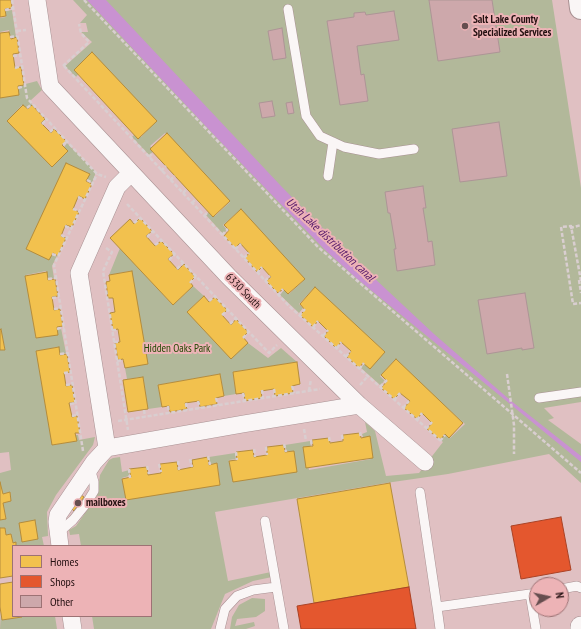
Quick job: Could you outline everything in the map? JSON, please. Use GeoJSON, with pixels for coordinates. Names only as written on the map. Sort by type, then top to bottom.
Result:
{"type":"FeatureCollection","features":[{"type":"Feature","properties":{"kind":"main road"},"geometry":{"type":"LineString","coordinates":[[580,0],[581,8]]}},
{"type":"Feature","properties":{"kind":"street","name":"6330 South"},"geometry":{"type":"LineString","coordinates":[[37,0],[50,86],[229,277],[426,462]]}},
{"type":"Feature","properties":{"kind":"street"},"geometry":{"type":"LineString","coordinates":[[107,448],[79,273],[117,187],[131,173]]}},
{"type":"Feature","properties":{"kind":"street"},"geometry":{"type":"LineString","coordinates":[[59,540],[57,522],[58,515],[90,468],[107,448],[243,424],[358,397]]}},
{"type":"Feature","properties":{"kind":"street"},"geometry":{"type":"LineString","coordinates":[[71,617],[73,629]]}},
{"type":"Feature","properties":{"kind":"lane"},"geometry":{"type":"LineString","coordinates":[[288,9],[306,116],[320,136],[344,147],[379,154],[414,149]]}},
{"type":"Feature","properties":{"kind":"lane"},"geometry":{"type":"LineString","coordinates":[[328,176],[333,142]]}},
{"type":"Feature","properties":{"kind":"lane"},"geometry":{"type":"LineString","coordinates":[[539,398],[581,392]]}},
{"type":"Feature","properties":{"kind":"lane"},"geometry":{"type":"LineString","coordinates":[[420,492],[440,629]]}},
{"type":"Feature","properties":{"kind":"lane"},"geometry":{"type":"LineString","coordinates":[[265,521],[284,629]]}},
{"type":"Feature","properties":{"kind":"lane"},"geometry":{"type":"LineString","coordinates":[[569,588],[577,586],[581,588]]}},
{"type":"Feature","properties":{"kind":"lane"},"geometry":{"type":"LineString","coordinates":[[220,629],[225,609],[237,596],[254,590],[276,587]]}},
{"type":"Feature","properties":{"kind":"lane"},"geometry":{"type":"LineString","coordinates":[[437,607],[529,594]]}},
{"type":"Feature","properties":{"kind":"lane"},"geometry":{"type":"LineString","coordinates":[[535,617],[536,629]]}},
{"type":"Feature","properties":{"kind":"path"},"geometry":{"type":"LineString","coordinates":[[84,0],[318,247],[512,412],[581,473]]}},
{"type":"Feature","properties":{"kind":"path"},"geometry":{"type":"LineString","coordinates":[[6,10],[13,8]]}},
{"type":"Feature","properties":{"kind":"path"},"geometry":{"type":"LineString","coordinates":[[60,69],[89,42],[81,33],[79,24]]}},
{"type":"Feature","properties":{"kind":"path"},"geometry":{"type":"LineString","coordinates":[[10,37],[17,36]]}},
{"type":"Feature","properties":{"kind":"path"},"geometry":{"type":"LineString","coordinates":[[13,56],[20,55]]}},
{"type":"Feature","properties":{"kind":"path"},"geometry":{"type":"LineString","coordinates":[[15,68],[22,66]]}},
{"type":"Feature","properties":{"kind":"path"},"geometry":{"type":"LineString","coordinates":[[63,66],[299,316],[337,348],[441,442],[445,435]]}},
{"type":"Feature","properties":{"kind":"path"},"geometry":{"type":"LineString","coordinates":[[75,79],[79,75]]}},
{"type":"Feature","properties":{"kind":"path"},"geometry":{"type":"LineString","coordinates":[[18,88],[25,86]]}},
{"type":"Feature","properties":{"kind":"path"},"geometry":{"type":"LineString","coordinates":[[88,92],[91,88]]}},
{"type":"Feature","properties":{"kind":"path"},"geometry":{"type":"LineString","coordinates":[[97,101],[100,98]]}},
{"type":"Feature","properties":{"kind":"path"},"geometry":{"type":"LineString","coordinates":[[27,108],[32,104]]}},
{"type":"Feature","properties":{"kind":"path"},"geometry":{"type":"LineString","coordinates":[[109,115],[113,111]]}},
{"type":"Feature","properties":{"kind":"path"},"geometry":{"type":"LineString","coordinates":[[42,124],[46,119]]}},
{"type":"Feature","properties":{"kind":"path"},"geometry":{"type":"LineString","coordinates":[[118,124],[122,121]]}},
{"type":"Feature","properties":{"kind":"path"},"geometry":{"type":"LineString","coordinates":[[50,132],[54,128]]}},
{"type":"Feature","properties":{"kind":"path"},"geometry":{"type":"LineString","coordinates":[[130,137],[134,134]]}},
{"type":"Feature","properties":{"kind":"path"},"geometry":{"type":"LineString","coordinates":[[63,145],[67,141]]}},
{"type":"Feature","properties":{"kind":"path"},"geometry":{"type":"LineString","coordinates":[[149,157],[154,153]]}},
{"type":"Feature","properties":{"kind":"path"},"geometry":{"type":"LineString","coordinates":[[162,171],[166,166]]}},
{"type":"Feature","properties":{"kind":"path"},"geometry":{"type":"LineString","coordinates":[[170,180],[174,176]]}},
{"type":"Feature","properties":{"kind":"path"},"geometry":{"type":"LineString","coordinates":[[87,180],[93,183]]}},
{"type":"Feature","properties":{"kind":"path"},"geometry":{"type":"LineString","coordinates":[[182,193],[187,189]]}},
{"type":"Feature","properties":{"kind":"path"},"geometry":{"type":"LineString","coordinates":[[78,198],[85,200]]}},
{"type":"Feature","properties":{"kind":"path"},"geometry":{"type":"LineString","coordinates":[[192,203],[196,199]]}},
{"type":"Feature","properties":{"kind":"path"},"geometry":{"type":"LineString","coordinates":[[124,201],[269,353],[279,343]]}},
{"type":"Feature","properties":{"kind":"path"},"geometry":{"type":"LineString","coordinates":[[73,209],[80,211]]}},
{"type":"Feature","properties":{"kind":"path"},"geometry":{"type":"LineString","coordinates":[[204,216],[208,212]]}},
{"type":"Feature","properties":{"kind":"path"},"geometry":{"type":"LineString","coordinates":[[134,223],[140,218]]}},
{"type":"Feature","properties":{"kind":"path"},"geometry":{"type":"LineString","coordinates":[[581,225],[570,227],[581,293]]}},
{"type":"Feature","properties":{"kind":"path"},"geometry":{"type":"LineString","coordinates":[[65,226],[72,228]]}},
{"type":"Feature","properties":{"kind":"path"},"geometry":{"type":"LineString","coordinates":[[581,281],[571,226],[561,227],[574,304],[581,303]]}},
{"type":"Feature","properties":{"kind":"path"},"geometry":{"type":"LineString","coordinates":[[222,235],[228,229]]}},
{"type":"Feature","properties":{"kind":"path"},"geometry":{"type":"LineString","coordinates":[[147,237],[153,232]]}},
{"type":"Feature","properties":{"kind":"path"},"geometry":{"type":"LineString","coordinates":[[61,235],[67,238]]}},
{"type":"Feature","properties":{"kind":"path"},"geometry":{"type":"LineString","coordinates":[[155,245],[162,240]]}},
{"type":"Feature","properties":{"kind":"path"},"geometry":{"type":"LineString","coordinates":[[235,249],[241,244]]}},
{"type":"Feature","properties":{"kind":"path"},"geometry":{"type":"LineString","coordinates":[[101,246],[112,252],[103,271],[126,408],[126,420],[130,444]]}},
{"type":"Feature","properties":{"kind":"path"},"geometry":{"type":"LineString","coordinates":[[244,258],[249,253]]}},
{"type":"Feature","properties":{"kind":"path"},"geometry":{"type":"LineString","coordinates":[[52,254],[58,256]]}},
{"type":"Feature","properties":{"kind":"path"},"geometry":{"type":"LineString","coordinates":[[169,260],[175,254]]}},
{"type":"Feature","properties":{"kind":"path"},"geometry":{"type":"LineString","coordinates":[[177,269],[183,263]]}},
{"type":"Feature","properties":{"kind":"path"},"geometry":{"type":"LineString","coordinates":[[257,273],[262,267]]}},
{"type":"Feature","properties":{"kind":"path"},"geometry":{"type":"LineString","coordinates":[[190,283],[196,276]]}},
{"type":"Feature","properties":{"kind":"path"},"geometry":{"type":"LineString","coordinates":[[265,281],[270,276]]}},
{"type":"Feature","properties":{"kind":"path"},"geometry":{"type":"LineString","coordinates":[[48,279],[56,278]]}},
{"type":"Feature","properties":{"kind":"path"},"geometry":{"type":"LineString","coordinates":[[105,281],[110,280]]}},
{"type":"Feature","properties":{"kind":"path"},"geometry":{"type":"LineString","coordinates":[[278,295],[284,290]]}},
{"type":"Feature","properties":{"kind":"path"},"geometry":{"type":"LineString","coordinates":[[209,301],[215,296]]}},
{"type":"Feature","properties":{"kind":"path"},"geometry":{"type":"LineString","coordinates":[[52,298],[59,297]]}},
{"type":"Feature","properties":{"kind":"path"},"geometry":{"type":"LineString","coordinates":[[108,299],[113,298]]}},
{"type":"Feature","properties":{"kind":"path"},"geometry":{"type":"LineString","coordinates":[[54,309],[61,308]]}},
{"type":"Feature","properties":{"kind":"path"},"geometry":{"type":"LineString","coordinates":[[299,316],[305,309]]}},
{"type":"Feature","properties":{"kind":"path"},"geometry":{"type":"LineString","coordinates":[[222,315],[228,310]]}},
{"type":"Feature","properties":{"kind":"path"},"geometry":{"type":"LineString","coordinates":[[110,312],[115,311]]}},
{"type":"Feature","properties":{"kind":"path"},"geometry":{"type":"LineString","coordinates":[[230,324],[236,318]]}},
{"type":"Feature","properties":{"kind":"path"},"geometry":{"type":"LineString","coordinates":[[313,327],[318,321]]}},
{"type":"Feature","properties":{"kind":"path"},"geometry":{"type":"LineString","coordinates":[[57,328],[64,327]]}},
{"type":"Feature","properties":{"kind":"path"},"geometry":{"type":"LineString","coordinates":[[112,330],[118,330]]}},
{"type":"Feature","properties":{"kind":"path"},"geometry":{"type":"LineString","coordinates":[[323,336],[328,330]]}},
{"type":"Feature","properties":{"kind":"path"},"geometry":{"type":"LineString","coordinates":[[243,338],[249,332]]}},
{"type":"Feature","properties":{"kind":"path"},"geometry":{"type":"LineString","coordinates":[[114,342],[120,342]]}},
{"type":"Feature","properties":{"kind":"path"},"geometry":{"type":"LineString","coordinates":[[337,348],[341,342]]}},
{"type":"Feature","properties":{"kind":"path"},"geometry":{"type":"LineString","coordinates":[[346,357],[350,351]]}},
{"type":"Feature","properties":{"kind":"path"},"geometry":{"type":"LineString","coordinates":[[60,354],[68,353]]}},
{"type":"Feature","properties":{"kind":"path"},"geometry":{"type":"LineString","coordinates":[[117,361],[123,360]]}},
{"type":"Feature","properties":{"kind":"path"},"geometry":{"type":"LineString","coordinates":[[359,369],[364,363]]}},
{"type":"Feature","properties":{"kind":"path"},"geometry":{"type":"LineString","coordinates":[[64,374],[71,372]]}},
{"type":"Feature","properties":{"kind":"path"},"geometry":{"type":"LineString","coordinates":[[507,374],[512,412],[514,454]]}},
{"type":"Feature","properties":{"kind":"path"},"geometry":{"type":"LineString","coordinates":[[358,397],[368,376]]}},
{"type":"Feature","properties":{"kind":"path"},"geometry":{"type":"LineString","coordinates":[[380,388],[387,380]]}},
{"type":"Feature","properties":{"kind":"path"},"geometry":{"type":"LineString","coordinates":[[66,385],[73,384]]}},
{"type":"Feature","properties":{"kind":"path"},"geometry":{"type":"LineString","coordinates":[[292,386],[294,393]]}},
{"type":"Feature","properties":{"kind":"path"},"geometry":{"type":"LineString","coordinates":[[113,422],[325,388]]}},
{"type":"Feature","properties":{"kind":"path"},"geometry":{"type":"LineString","coordinates":[[274,389],[275,396]]}},
{"type":"Feature","properties":{"kind":"path"},"geometry":{"type":"LineString","coordinates":[[262,390],[263,398]]}},
{"type":"Feature","properties":{"kind":"path"},"geometry":{"type":"LineString","coordinates":[[394,400],[400,393]]}},
{"type":"Feature","properties":{"kind":"path"},"geometry":{"type":"LineString","coordinates":[[243,394],[245,401]]}},
{"type":"Feature","properties":{"kind":"path"},"geometry":{"type":"LineString","coordinates":[[216,398],[218,405]]}},
{"type":"Feature","properties":{"kind":"path"},"geometry":{"type":"LineString","coordinates":[[198,401],[200,408]]}},
{"type":"Feature","properties":{"kind":"path"},"geometry":{"type":"LineString","coordinates":[[403,408],[409,401]]}},
{"type":"Feature","properties":{"kind":"path"},"geometry":{"type":"LineString","coordinates":[[70,404],[76,403]]}},
{"type":"Feature","properties":{"kind":"path"},"geometry":{"type":"LineString","coordinates":[[186,403],[187,410]]}},
{"type":"Feature","properties":{"kind":"path"},"geometry":{"type":"LineString","coordinates":[[168,406],[169,413]]}},
{"type":"Feature","properties":{"kind":"path"},"geometry":{"type":"LineString","coordinates":[[144,410],[146,416]]}},
{"type":"Feature","properties":{"kind":"path"},"geometry":{"type":"LineString","coordinates":[[417,420],[422,413]]}},
{"type":"Feature","properties":{"kind":"path"},"geometry":{"type":"LineString","coordinates":[[72,416],[78,415]]}},
{"type":"Feature","properties":{"kind":"path"},"geometry":{"type":"LineString","coordinates":[[426,429],[432,422]]}},
{"type":"Feature","properties":{"kind":"path"},"geometry":{"type":"LineString","coordinates":[[303,425],[306,440]]}},
{"type":"Feature","properties":{"kind":"path"},"geometry":{"type":"LineString","coordinates":[[360,432],[361,438]]}},
{"type":"Feature","properties":{"kind":"path"},"geometry":{"type":"LineString","coordinates":[[75,434],[81,433]]}},
{"type":"Feature","properties":{"kind":"path"},"geometry":{"type":"LineString","coordinates":[[342,435],[343,441]]}},
{"type":"Feature","properties":{"kind":"path"},"geometry":{"type":"LineString","coordinates":[[330,437],[330,443]]}},
{"type":"Feature","properties":{"kind":"path"},"geometry":{"type":"LineString","coordinates":[[311,440],[312,446]]}},
{"type":"Feature","properties":{"kind":"path"},"geometry":{"type":"LineString","coordinates":[[284,444],[286,452]]}},
{"type":"Feature","properties":{"kind":"path"},"geometry":{"type":"LineString","coordinates":[[266,447],[268,455]]}},
{"type":"Feature","properties":{"kind":"path"},"geometry":{"type":"LineString","coordinates":[[254,449],[255,457]]}},
{"type":"Feature","properties":{"kind":"path"},"geometry":{"type":"LineString","coordinates":[[236,452],[237,460]]}},
{"type":"Feature","properties":{"kind":"path"},"geometry":{"type":"LineString","coordinates":[[208,456],[210,464]]}},
{"type":"Feature","properties":{"kind":"path"},"geometry":{"type":"LineString","coordinates":[[190,459],[192,467]]}},
{"type":"Feature","properties":{"kind":"path"},"geometry":{"type":"LineString","coordinates":[[178,461],[179,470]]}},
{"type":"Feature","properties":{"kind":"path"},"geometry":{"type":"LineString","coordinates":[[160,464],[161,472]]}},
{"type":"Feature","properties":{"kind":"path"},"geometry":{"type":"LineString","coordinates":[[147,466],[149,474]]}},
{"type":"Feature","properties":{"kind":"path"},"geometry":{"type":"LineString","coordinates":[[129,469],[130,478]]}},
{"type":"Feature","properties":{"kind":"green space"},"geometry":{"type":"Polygon","coordinates":[[[73,0],[552,0],[581,188],[581,402],[544,408],[554,418],[548,420],[581,444],[581,483],[549,454],[448,474],[215,512],[228,581],[271,572],[272,577],[253,581],[225,594],[211,629],[94,629],[92,617],[152,617],[152,545],[81,545],[79,534],[70,535],[69,530],[76,526],[97,496],[100,475],[109,460],[120,457],[122,472],[129,470],[129,476],[122,478],[126,499],[220,483],[217,463],[210,464],[209,457],[235,453],[236,459],[229,460],[233,481],[296,470],[293,451],[286,451],[285,445],[310,441],[311,447],[305,448],[309,470],[371,459],[362,434],[367,432],[365,422],[375,431],[386,476],[419,473],[443,442],[439,439],[443,433],[450,438],[465,424],[394,361],[380,376],[385,381],[380,385],[361,368],[364,364],[384,351],[313,289],[299,304],[303,308],[299,313],[280,295],[284,290],[289,294],[303,281],[239,211],[223,225],[227,230],[223,234],[206,215],[210,211],[215,216],[230,202],[165,133],[150,146],[154,151],[149,155],[132,137],[136,133],[141,137],[155,122],[80,72],[76,77],[65,66],[92,42],[81,32],[88,32],[86,23],[80,23],[87,15],[73,0]]]}},
{"type":"Feature","properties":{"kind":"green space"},"geometry":{"type":"Polygon","coordinates":[[[12,10],[16,37],[10,38],[9,30],[0,32],[0,18],[6,17],[6,11],[12,10]]]}},
{"type":"Feature","properties":{"kind":"green space"},"geometry":{"type":"Polygon","coordinates":[[[37,81],[42,90],[30,101],[33,106],[28,110],[22,105],[8,120],[51,166],[67,143],[96,172],[92,183],[86,179],[88,173],[69,165],[51,254],[57,256],[52,266],[54,278],[48,279],[46,271],[26,275],[36,338],[55,329],[61,328],[66,353],[59,354],[58,347],[37,351],[53,445],[73,441],[72,435],[78,435],[79,440],[95,437],[93,445],[56,495],[47,512],[48,536],[42,537],[44,545],[16,545],[16,543],[13,543],[11,534],[6,535],[5,528],[0,528],[0,520],[6,519],[3,503],[11,501],[10,492],[3,494],[0,482],[0,473],[11,470],[9,452],[0,453],[0,350],[5,349],[0,330],[0,96],[18,86],[37,81]]]}},
{"type":"Feature","properties":{"kind":"green space","name":"Hidden Oaks Park"},"geometry":{"type":"Polygon","coordinates":[[[120,248],[173,305],[193,286],[204,296],[187,312],[248,343],[268,358],[281,348],[297,362],[233,372],[236,394],[224,396],[220,374],[158,385],[162,407],[148,409],[143,377],[127,379],[125,368],[131,271],[109,275],[120,248]]]}},
{"type":"Feature","properties":{"kind":"green space"},"geometry":{"type":"Polygon","coordinates":[[[252,598],[265,599],[265,611],[256,617],[237,619],[235,626],[254,622],[255,626],[246,629],[230,629],[232,617],[239,605],[252,598]]]}},
{"type":"Feature","properties":{"kind":"green space"},"geometry":{"type":"Polygon","coordinates":[[[1,610],[2,620],[21,617],[55,617],[57,629],[0,629],[1,610]]]}},
{"type":"Feature","properties":{"kind":"water","name":"Utah Lake distribution canal"},"geometry":{"type":"Polygon","coordinates":[[[87,0],[106,0],[281,186],[342,248],[434,334],[510,400],[581,456],[581,462],[356,278],[324,249],[87,0]]]}},
{"type":"Feature","properties":{"kind":"building: Homes"},"geometry":{"type":"Polygon","coordinates":[[[0,0],[11,0],[12,8],[5,9],[6,16],[0,17],[0,0]]]}},
{"type":"Feature","properties":{"kind":"building: Homes"},"geometry":{"type":"Polygon","coordinates":[[[9,32],[11,39],[17,37],[19,53],[13,54],[15,68],[21,67],[24,85],[18,86],[19,95],[0,98],[0,33],[9,32]]]}},
{"type":"Feature","properties":{"kind":"building: Homes"},"geometry":{"type":"Polygon","coordinates":[[[92,52],[157,121],[138,139],[74,70],[92,52]]]}},
{"type":"Feature","properties":{"kind":"building: Homes"},"geometry":{"type":"Polygon","coordinates":[[[23,105],[28,109],[32,105],[45,119],[41,123],[51,133],[54,129],[66,141],[62,145],[68,151],[52,167],[7,121],[23,105]]]}},
{"type":"Feature","properties":{"kind":"building: Homes"},"geometry":{"type":"Polygon","coordinates":[[[167,133],[230,201],[213,217],[150,149],[167,133]]]}},
{"type":"Feature","properties":{"kind":"building: Homes"},"geometry":{"type":"Polygon","coordinates":[[[66,163],[90,174],[86,181],[92,184],[85,199],[79,196],[78,197],[73,209],[79,212],[72,227],[65,226],[61,236],[66,238],[58,256],[53,253],[49,260],[26,249],[66,163]]]}},
{"type":"Feature","properties":{"kind":"building: Homes"},"geometry":{"type":"Polygon","coordinates":[[[241,209],[305,279],[288,294],[283,289],[278,293],[266,281],[271,277],[262,267],[257,272],[245,258],[249,253],[240,243],[235,248],[224,236],[229,230],[224,225],[241,209]]]}},
{"type":"Feature","properties":{"kind":"building: Homes"},"geometry":{"type":"Polygon","coordinates":[[[140,218],[152,231],[146,236],[155,246],[161,241],[174,254],[168,259],[178,270],[184,264],[195,277],[190,282],[193,286],[173,305],[110,238],[130,219],[134,224],[140,218]]]}},
{"type":"Feature","properties":{"kind":"building: Homes"},"geometry":{"type":"Polygon","coordinates":[[[132,271],[148,364],[125,368],[123,359],[118,360],[115,343],[120,342],[118,329],[113,330],[110,313],[115,312],[113,298],[108,298],[106,282],[110,281],[109,275],[132,271]]]}},
{"type":"Feature","properties":{"kind":"building: Homes"},"geometry":{"type":"Polygon","coordinates":[[[47,272],[48,280],[55,279],[58,296],[52,297],[54,310],[60,309],[63,326],[57,327],[58,335],[36,338],[25,276],[47,272]]]}},
{"type":"Feature","properties":{"kind":"building: Homes"},"geometry":{"type":"Polygon","coordinates":[[[315,287],[385,352],[370,369],[363,363],[359,368],[347,357],[351,351],[341,342],[336,348],[324,336],[328,331],[318,321],[313,327],[300,315],[305,310],[300,304],[315,287]]]}},
{"type":"Feature","properties":{"kind":"building: Homes"},"geometry":{"type":"Polygon","coordinates":[[[204,296],[209,302],[215,297],[227,310],[222,315],[231,325],[236,319],[248,332],[243,337],[248,343],[231,359],[187,312],[204,296]]]}},
{"type":"Feature","properties":{"kind":"building: Homes"},"geometry":{"type":"Polygon","coordinates":[[[1,329],[5,350],[0,350],[1,329]]]}},
{"type":"Feature","properties":{"kind":"building: Homes"},"geometry":{"type":"Polygon","coordinates":[[[59,347],[60,355],[67,354],[70,372],[64,373],[66,386],[72,385],[75,402],[69,403],[72,417],[77,416],[80,433],[75,433],[77,441],[52,445],[36,351],[59,347]]]}},
{"type":"Feature","properties":{"kind":"building: Homes"},"geometry":{"type":"Polygon","coordinates":[[[396,359],[463,423],[449,438],[445,434],[440,440],[427,429],[432,423],[422,413],[417,419],[404,408],[410,401],[400,393],[394,399],[381,388],[387,381],[381,375],[396,359]]]}},
{"type":"Feature","properties":{"kind":"building: Homes"},"geometry":{"type":"Polygon","coordinates":[[[297,362],[300,384],[292,386],[293,393],[275,396],[274,389],[261,391],[262,398],[245,401],[244,393],[236,394],[233,372],[297,362]]]}},
{"type":"Feature","properties":{"kind":"building: Homes"},"geometry":{"type":"Polygon","coordinates":[[[220,374],[224,396],[216,398],[217,404],[200,407],[199,401],[185,403],[187,409],[170,412],[169,406],[162,407],[158,385],[220,374]]]}},
{"type":"Feature","properties":{"kind":"building: Homes"},"geometry":{"type":"Polygon","coordinates":[[[143,377],[148,409],[128,412],[123,380],[143,377]]]}},
{"type":"Feature","properties":{"kind":"building: Homes"},"geometry":{"type":"Polygon","coordinates":[[[360,433],[361,438],[370,436],[373,458],[306,468],[303,447],[313,446],[312,440],[329,438],[330,443],[343,441],[343,435],[360,433]]]}},
{"type":"Feature","properties":{"kind":"building: Homes"},"geometry":{"type":"Polygon","coordinates":[[[284,445],[285,452],[294,451],[297,472],[233,482],[229,461],[237,460],[236,452],[253,450],[254,457],[267,455],[267,447],[284,445]]]}},
{"type":"Feature","properties":{"kind":"building: Homes"},"geometry":{"type":"Polygon","coordinates":[[[208,457],[209,465],[217,463],[220,485],[126,500],[122,479],[131,477],[129,469],[147,467],[148,475],[161,473],[160,464],[177,462],[178,470],[193,467],[192,460],[208,457]]]}},
{"type":"Feature","properties":{"kind":"building: Homes"},"geometry":{"type":"Polygon","coordinates":[[[0,482],[3,494],[10,492],[11,501],[3,503],[6,519],[0,520],[0,482]]]}},
{"type":"Feature","properties":{"kind":"building: Homes"},"geometry":{"type":"Polygon","coordinates":[[[390,483],[409,587],[314,603],[297,499],[390,483]]]}},
{"type":"Feature","properties":{"kind":"building: Homes","name":"mailboxes"},"geometry":{"type":"Polygon","coordinates":[[[81,495],[84,497],[74,511],[72,509],[81,495]]]}},
{"type":"Feature","properties":{"kind":"building: Homes"},"geometry":{"type":"Polygon","coordinates":[[[35,520],[38,539],[22,542],[19,523],[35,520]]]}},
{"type":"Feature","properties":{"kind":"building: Homes"},"geometry":{"type":"Polygon","coordinates":[[[0,528],[5,528],[6,535],[11,534],[13,543],[16,542],[16,545],[12,545],[12,576],[0,578],[0,528]]]}},
{"type":"Feature","properties":{"kind":"building: Homes"},"geometry":{"type":"Polygon","coordinates":[[[12,582],[12,617],[22,617],[2,620],[0,607],[0,584],[12,582]]]}},
{"type":"Feature","properties":{"kind":"building: Shops"},"geometry":{"type":"Polygon","coordinates":[[[561,517],[571,570],[521,579],[511,526],[561,517]]]}},
{"type":"Feature","properties":{"kind":"building: Shops"},"geometry":{"type":"Polygon","coordinates":[[[409,587],[416,629],[301,629],[297,606],[409,587]]]}},
{"type":"Feature","properties":{"kind":"building: Other","name":"Salt Lake County Specialized Services"},"geometry":{"type":"Polygon","coordinates":[[[429,0],[492,0],[500,52],[438,61],[429,0]]]}},
{"type":"Feature","properties":{"kind":"building: Other"},"geometry":{"type":"Polygon","coordinates":[[[394,11],[399,40],[357,46],[361,75],[364,74],[368,101],[340,105],[327,21],[354,17],[354,13],[365,12],[366,15],[394,11]]]}},
{"type":"Feature","properties":{"kind":"building: Other"},"geometry":{"type":"Polygon","coordinates":[[[282,28],[286,58],[273,60],[268,31],[282,28]]]}},
{"type":"Feature","properties":{"kind":"building: Other"},"geometry":{"type":"Polygon","coordinates":[[[272,101],[275,116],[262,118],[259,103],[272,101]]]}},
{"type":"Feature","properties":{"kind":"building: Other"},"geometry":{"type":"Polygon","coordinates":[[[292,102],[294,113],[288,114],[286,103],[292,102]]]}},
{"type":"Feature","properties":{"kind":"building: Other"},"geometry":{"type":"Polygon","coordinates":[[[499,122],[507,176],[460,182],[452,129],[499,122]]]}},
{"type":"Feature","properties":{"kind":"building: Other"},"geometry":{"type":"Polygon","coordinates":[[[423,186],[426,208],[423,208],[428,242],[432,241],[435,265],[397,271],[394,249],[396,249],[385,192],[423,186]]]}},
{"type":"Feature","properties":{"kind":"building: Other"},"geometry":{"type":"Polygon","coordinates":[[[525,293],[534,348],[522,350],[522,348],[487,354],[478,300],[525,293]]]}},
{"type":"Feature","properties":{"kind":"place","name":"Salt Lake County Specialized Services"},"geometry":{"type":"Point","coordinates":[465,26]}},
{"type":"Feature","properties":{"kind":"place","name":"mailboxes"},"geometry":{"type":"Point","coordinates":[78,503]}}]}
